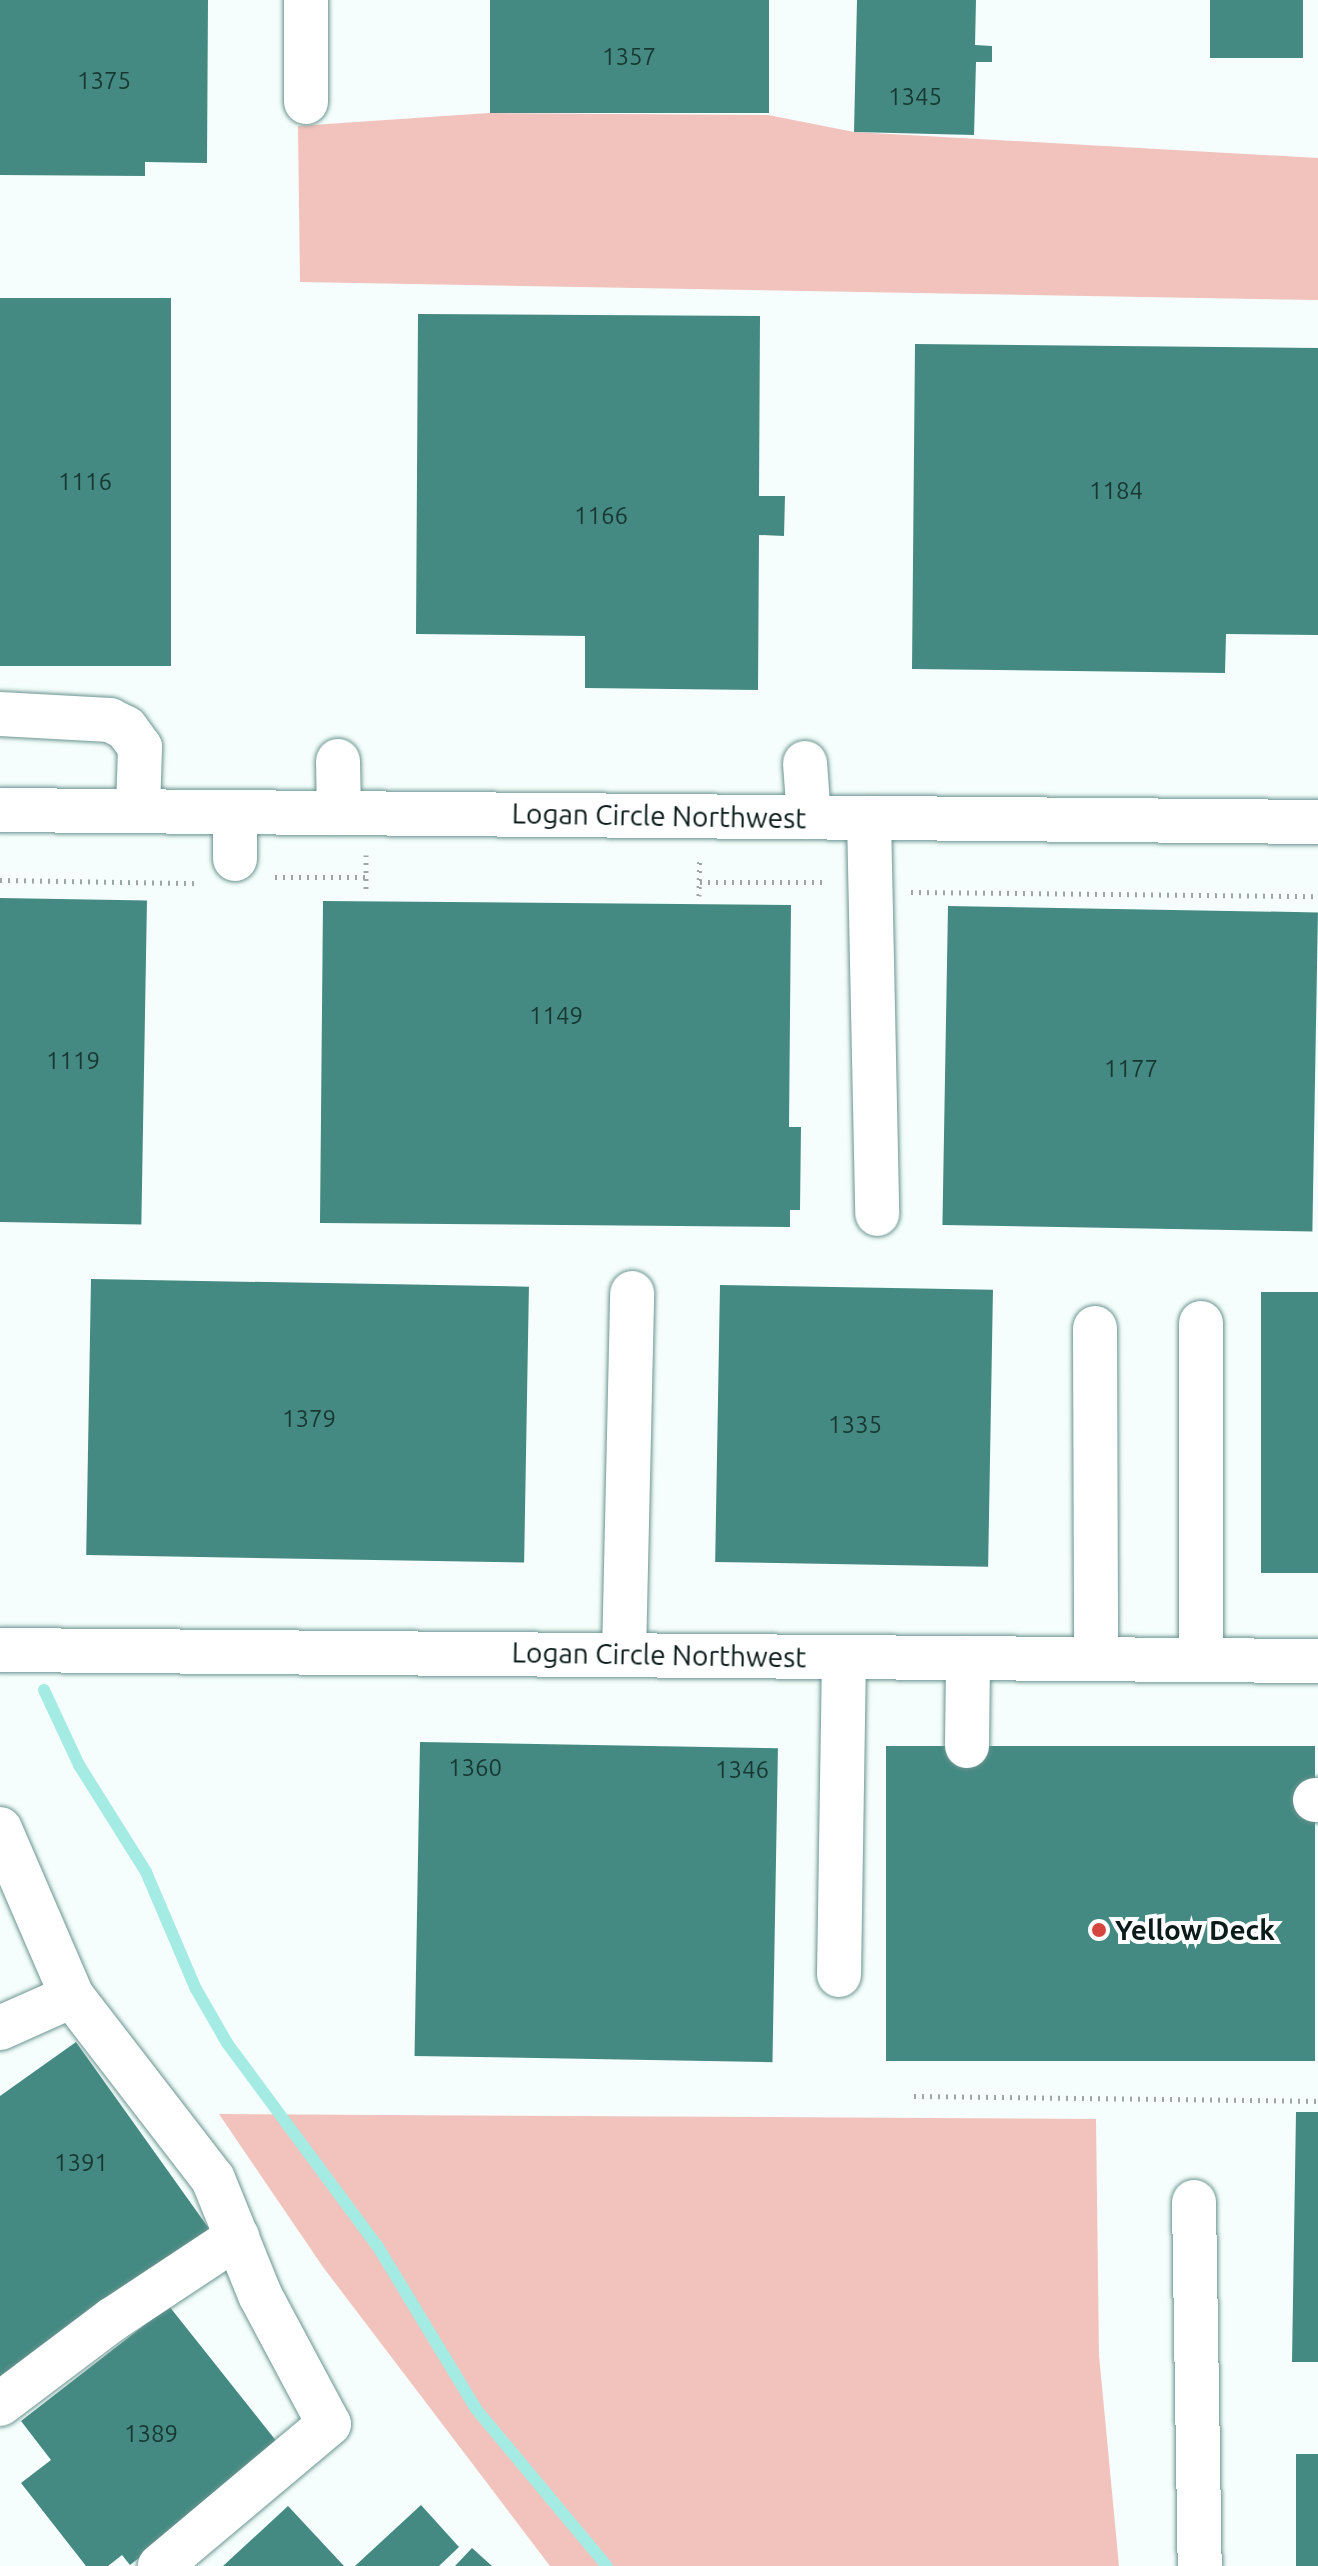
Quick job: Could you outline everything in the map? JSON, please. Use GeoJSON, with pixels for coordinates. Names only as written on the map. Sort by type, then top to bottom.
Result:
{"type":"FeatureCollection","features":[{"type":"Feature","properties":{"kind":"street"},"geometry":{"type":"LineString","coordinates":[[306,0],[306,102]]}},
{"type":"Feature","properties":{"kind":"street"},"geometry":{"type":"LineString","coordinates":[[0,714],[110,720],[126,728],[140,747],[138,811]]}},
{"type":"Feature","properties":{"kind":"street"},"geometry":{"type":"LineString","coordinates":[[338,761],[352,827]]}},
{"type":"Feature","properties":{"kind":"street"},"geometry":{"type":"LineString","coordinates":[[805,763],[809,817]]}},
{"type":"Feature","properties":{"kind":"street","name":"Logan Circle Northwest"},"geometry":{"type":"LineString","coordinates":[[0,810],[235,812],[352,827],[809,817],[1318,822]]}},
{"type":"Feature","properties":{"kind":"street"},"geometry":{"type":"LineString","coordinates":[[234,873],[235,812]]}},
{"type":"Feature","properties":{"kind":"street"},"geometry":{"type":"LineString","coordinates":[[869,818],[890,887],[877,1214]]}},
{"type":"Feature","properties":{"kind":"street"},"geometry":{"type":"LineString","coordinates":[[624,1655],[632,1293]]}},
{"type":"Feature","properties":{"kind":"street"},"geometry":{"type":"LineString","coordinates":[[1201,1323],[1201,1660]]}},
{"type":"Feature","properties":{"kind":"street"},"geometry":{"type":"LineString","coordinates":[[1095,1328],[1096,1659]]}},
{"type":"Feature","properties":{"kind":"street","name":"Logan Circle Northwest"},"geometry":{"type":"LineString","coordinates":[[0,1650],[1318,1661]]}},
{"type":"Feature","properties":{"kind":"street"},"geometry":{"type":"LineString","coordinates":[[839,1975],[844,1657]]}},
{"type":"Feature","properties":{"kind":"street"},"geometry":{"type":"LineString","coordinates":[[967,1746],[968,1658]]}},
{"type":"Feature","properties":{"kind":"street"},"geometry":{"type":"LineString","coordinates":[[0,1829],[72,1996],[213,2179],[260,2295],[329,2424],[160,2566]]}},
{"type":"Feature","properties":{"kind":"street"},"geometry":{"type":"LineString","coordinates":[[0,2028],[72,1996]]}},
{"type":"Feature","properties":{"kind":"street"},"geometry":{"type":"LineString","coordinates":[[1194,2202],[1200,2566]]}},
{"type":"Feature","properties":{"kind":"street"},"geometry":{"type":"LineString","coordinates":[[0,2404],[113,2319],[237,2237]]}},
{"type":"Feature","properties":{"kind":"path"},"geometry":{"type":"LineString","coordinates":[[352,827],[366,877],[366,891]]}},
{"type":"Feature","properties":{"kind":"path"},"geometry":{"type":"LineString","coordinates":[[699,896],[700,844]]}},
{"type":"Feature","properties":{"kind":"path"},"geometry":{"type":"LineString","coordinates":[[0,880],[234,873],[366,877]]}},
{"type":"Feature","properties":{"kind":"path"},"geometry":{"type":"LineString","coordinates":[[700,882],[1318,896]]}},
{"type":"Feature","properties":{"kind":"path"},"geometry":{"type":"LineString","coordinates":[[914,2096],[1318,2101]]}},
{"type":"Feature","properties":{"kind":"shaded area"},"geometry":{"type":"Polygon","coordinates":[[[489,113],[768,115],[854,132],[1318,158],[1318,300],[300,282],[298,126],[489,113]]]}},
{"type":"Feature","properties":{"kind":"shaded area"},"geometry":{"type":"Polygon","coordinates":[[[219,2114],[1096,2119],[1099,2355],[1119,2566],[550,2566],[323,2267],[219,2114]]]}},
{"type":"Feature","properties":{"kind":"building"},"geometry":{"type":"Polygon","coordinates":[[[0,0],[208,0],[207,163],[145,162],[145,176],[0,175],[0,0]]]}},
{"type":"Feature","properties":{"kind":"building"},"geometry":{"type":"Polygon","coordinates":[[[490,0],[769,0],[769,113],[490,113],[490,0]]]}},
{"type":"Feature","properties":{"kind":"building"},"geometry":{"type":"Polygon","coordinates":[[[857,0],[976,0],[975,45],[992,46],[992,62],[976,62],[974,135],[854,132],[857,0]]]}},
{"type":"Feature","properties":{"kind":"building"},"geometry":{"type":"Polygon","coordinates":[[[1210,0],[1303,0],[1303,58],[1210,58],[1210,0]]]}},
{"type":"Feature","properties":{"kind":"building"},"geometry":{"type":"Polygon","coordinates":[[[0,298],[171,298],[171,666],[0,666],[0,298]]]}},
{"type":"Feature","properties":{"kind":"building"},"geometry":{"type":"Polygon","coordinates":[[[418,314],[760,316],[759,496],[785,496],[784,536],[759,535],[758,690],[585,688],[585,636],[416,634],[418,314]]]}},
{"type":"Feature","properties":{"kind":"building"},"geometry":{"type":"Polygon","coordinates":[[[915,344],[1318,348],[1318,635],[1226,634],[1225,673],[912,669],[915,344]]]}},
{"type":"Feature","properties":{"kind":"building"},"geometry":{"type":"Polygon","coordinates":[[[0,898],[147,901],[141,1225],[0,1222],[0,898]]]}},
{"type":"Feature","properties":{"kind":"building"},"geometry":{"type":"Polygon","coordinates":[[[323,901],[791,905],[789,1127],[801,1127],[800,1210],[790,1210],[790,1227],[320,1223],[323,901]]]}},
{"type":"Feature","properties":{"kind":"building"},"geometry":{"type":"Polygon","coordinates":[[[948,906],[1318,912],[1312,1231],[942,1225],[948,906]]]}},
{"type":"Feature","properties":{"kind":"building"},"geometry":{"type":"Polygon","coordinates":[[[91,1279],[529,1287],[524,1563],[86,1555],[91,1279]]]}},
{"type":"Feature","properties":{"kind":"building"},"geometry":{"type":"Polygon","coordinates":[[[720,1285],[993,1290],[988,1567],[715,1562],[720,1285]]]}},
{"type":"Feature","properties":{"kind":"building"},"geometry":{"type":"Polygon","coordinates":[[[1261,1292],[1318,1292],[1318,1573],[1261,1573],[1261,1292]]]}},
{"type":"Feature","properties":{"kind":"building"},"geometry":{"type":"Polygon","coordinates":[[[420,1742],[778,1748],[772,2062],[415,2056],[420,1742]]]}},
{"type":"Feature","properties":{"kind":"building","name":"Yellow Deck"},"geometry":{"type":"Polygon","coordinates":[[[886,1746],[1315,1746],[1315,2061],[886,2061],[886,1746]]]}},
{"type":"Feature","properties":{"kind":"building"},"geometry":{"type":"Polygon","coordinates":[[[76,2042],[210,2230],[0,2379],[0,2096],[76,2042]]]}},
{"type":"Feature","properties":{"kind":"building"},"geometry":{"type":"Polygon","coordinates":[[[1296,2112],[1318,2112],[1318,2362],[1292,2362],[1296,2112]]]}},
{"type":"Feature","properties":{"kind":"building"},"geometry":{"type":"Polygon","coordinates":[[[169,2306],[281,2447],[130,2565],[122,2555],[108,2566],[86,2566],[21,2483],[51,2460],[21,2421],[169,2306]]]}},
{"type":"Feature","properties":{"kind":"building"},"geometry":{"type":"Polygon","coordinates":[[[1296,2454],[1318,2454],[1318,2566],[1296,2566],[1296,2454]]]}},
{"type":"Feature","properties":{"kind":"building"},"geometry":{"type":"Polygon","coordinates":[[[421,2505],[459,2547],[439,2566],[355,2566],[421,2505]]]}},
{"type":"Feature","properties":{"kind":"building"},"geometry":{"type":"Polygon","coordinates":[[[288,2506],[344,2566],[223,2566],[288,2506]]]}},
{"type":"Feature","properties":{"kind":"building"},"geometry":{"type":"Polygon","coordinates":[[[472,2548],[492,2566],[455,2566],[472,2548]]]}},
{"type":"Feature","properties":{"kind":"waterway"},"geometry":{"type":"LineString","coordinates":[[44,1690],[79,1765],[146,1872],[196,1989],[227,2043],[378,2247],[476,2409],[607,2566]]}},
{"type":"Feature","properties":{"kind":"place","name":"Yellow Deck"},"geometry":{"type":"Point","coordinates":[1099,1930]}}]}
